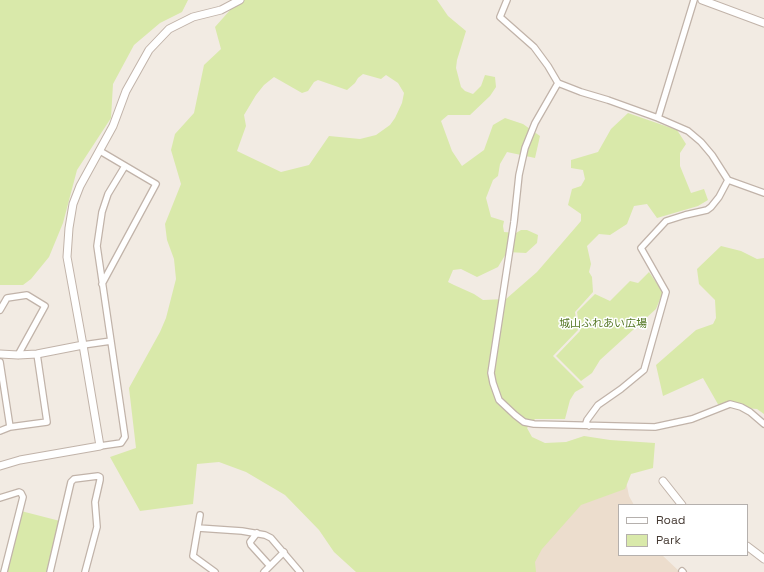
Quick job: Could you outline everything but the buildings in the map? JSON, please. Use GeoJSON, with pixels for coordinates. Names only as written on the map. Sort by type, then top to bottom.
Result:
{"type":"FeatureCollection","features":[{"type":"Feature","properties":{"kind":"street"},"geometry":{"type":"LineString","coordinates":[[100,446],[67,257],[67,245],[73,204],[80,186],[113,126],[126,91],[149,50],[169,29],[193,17],[221,10],[240,0]]}},
{"type":"Feature","properties":{"kind":"street"},"geometry":{"type":"LineString","coordinates":[[506,0],[500,17],[534,47],[558,83],[658,118],[688,131],[701,142],[712,155],[728,180],[764,193]]}},
{"type":"Feature","properties":{"kind":"street"},"geometry":{"type":"LineString","coordinates":[[658,118],[694,0]]}},
{"type":"Feature","properties":{"kind":"street"},"geometry":{"type":"LineString","coordinates":[[702,0],[764,23]]}},
{"type":"Feature","properties":{"kind":"street"},"geometry":{"type":"LineString","coordinates":[[558,83],[535,123],[524,148],[491,373],[499,400],[524,422],[534,424],[655,427],[692,419],[730,404],[741,406],[764,424]]}},
{"type":"Feature","properties":{"kind":"street"},"geometry":{"type":"LineString","coordinates":[[100,151],[156,184],[102,284]]}},
{"type":"Feature","properties":{"kind":"street"},"geometry":{"type":"LineString","coordinates":[[0,466],[20,460],[121,443],[125,437],[97,246],[102,212],[108,194],[125,166]]}},
{"type":"Feature","properties":{"kind":"street"},"geometry":{"type":"LineString","coordinates":[[589,426],[586,423],[587,420],[598,405],[644,370],[666,292],[641,248],[666,221],[707,210],[719,197],[728,180]]}},
{"type":"Feature","properties":{"kind":"street"},"geometry":{"type":"LineString","coordinates":[[0,310],[7,298],[27,295],[45,306],[18,355]]}},
{"type":"Feature","properties":{"kind":"street"},"geometry":{"type":"LineString","coordinates":[[0,354],[37,354],[111,341]]}},
{"type":"Feature","properties":{"kind":"street"},"geometry":{"type":"LineString","coordinates":[[0,431],[47,422],[37,354]]}},
{"type":"Feature","properties":{"kind":"street"},"geometry":{"type":"LineString","coordinates":[[0,362],[2,389],[10,428]]}},
{"type":"Feature","properties":{"kind":"street"},"geometry":{"type":"LineString","coordinates":[[50,572],[71,482],[76,479],[98,476],[100,477],[100,480],[95,502],[97,527],[85,572]]}},
{"type":"Feature","properties":{"kind":"street"},"geometry":{"type":"LineString","coordinates":[[663,482],[681,504]]}},
{"type":"Feature","properties":{"kind":"street"},"geometry":{"type":"LineString","coordinates":[[0,498],[19,492],[23,496],[4,572]]}},
{"type":"Feature","properties":{"kind":"street"},"geometry":{"type":"LineString","coordinates":[[200,515],[193,556],[215,572]]}},
{"type":"Feature","properties":{"kind":"street"},"geometry":{"type":"LineString","coordinates":[[198,528],[257,533],[269,536],[300,572]]}},
{"type":"Feature","properties":{"kind":"street"},"geometry":{"type":"LineString","coordinates":[[257,533],[251,540],[251,544],[270,566]]}},
{"type":"Feature","properties":{"kind":"street"},"geometry":{"type":"LineString","coordinates":[[748,547],[764,559]]}},
{"type":"Feature","properties":{"kind":"street"},"geometry":{"type":"LineString","coordinates":[[264,572],[284,552]]}},
{"type":"Feature","properties":{"kind":"shaded area"},"geometry":{"type":"Polygon","coordinates":[[[626,481],[629,496],[633,504],[618,504],[618,556],[663,556],[680,572],[525,572],[573,496],[626,481]]]}},
{"type":"Feature","properties":{"kind":"green space"},"geometry":{"type":"Polygon","coordinates":[[[0,0],[188,0],[182,12],[160,23],[134,45],[113,84],[111,118],[77,170],[63,223],[49,257],[31,279],[23,285],[0,285],[0,0]]]}},
{"type":"Feature","properties":{"kind":"green space"},"geometry":{"type":"Polygon","coordinates":[[[239,0],[437,0],[448,16],[466,31],[456,68],[461,87],[465,91],[473,94],[481,86],[485,75],[495,77],[496,87],[490,96],[470,115],[448,115],[441,121],[452,151],[462,166],[484,150],[493,125],[505,118],[523,124],[540,136],[535,158],[507,152],[500,164],[498,176],[493,180],[486,198],[491,217],[504,221],[504,232],[516,233],[521,230],[527,230],[538,235],[537,243],[526,253],[507,252],[498,267],[477,277],[461,269],[453,270],[448,282],[474,294],[483,300],[506,299],[537,272],[581,221],[581,214],[568,205],[572,189],[581,186],[585,179],[583,170],[571,168],[571,160],[598,152],[611,129],[628,113],[677,130],[686,144],[680,153],[680,166],[691,193],[704,189],[708,200],[698,206],[657,218],[647,204],[634,206],[627,224],[610,235],[599,234],[587,246],[591,264],[589,272],[592,277],[593,292],[575,312],[578,330],[553,356],[584,387],[575,392],[570,400],[565,419],[535,419],[527,428],[532,437],[545,443],[566,442],[584,436],[610,440],[655,443],[653,468],[631,474],[625,489],[581,505],[542,549],[535,562],[536,572],[356,572],[334,552],[319,530],[285,495],[246,472],[219,462],[197,464],[193,504],[140,511],[110,457],[136,448],[129,388],[160,332],[166,318],[176,279],[174,259],[167,240],[165,224],[181,184],[171,150],[175,134],[194,113],[204,65],[221,49],[215,27],[239,0]],[[363,74],[347,90],[318,80],[314,82],[308,91],[302,93],[274,77],[264,85],[256,95],[244,115],[246,126],[237,151],[281,172],[309,165],[329,136],[360,139],[376,135],[390,125],[395,118],[402,103],[404,93],[398,83],[386,75],[381,79],[363,74]]]}},
{"type":"Feature","properties":{"kind":"green space"},"geometry":{"type":"Polygon","coordinates":[[[721,246],[741,251],[757,259],[764,258],[764,414],[757,409],[719,406],[703,378],[663,396],[656,365],[696,330],[713,324],[716,318],[715,300],[699,284],[697,269],[721,246]]]}},
{"type":"Feature","properties":{"kind":"green space","name":"城山ふれあい広場"},"geometry":{"type":"Polygon","coordinates":[[[649,272],[663,292],[656,309],[600,360],[592,373],[581,381],[556,356],[580,331],[577,312],[595,294],[610,301],[630,281],[638,283],[649,272]]]}},
{"type":"Feature","properties":{"kind":"green space"},"geometry":{"type":"Polygon","coordinates":[[[21,511],[60,521],[47,572],[7,572],[21,511]]]}}]}
